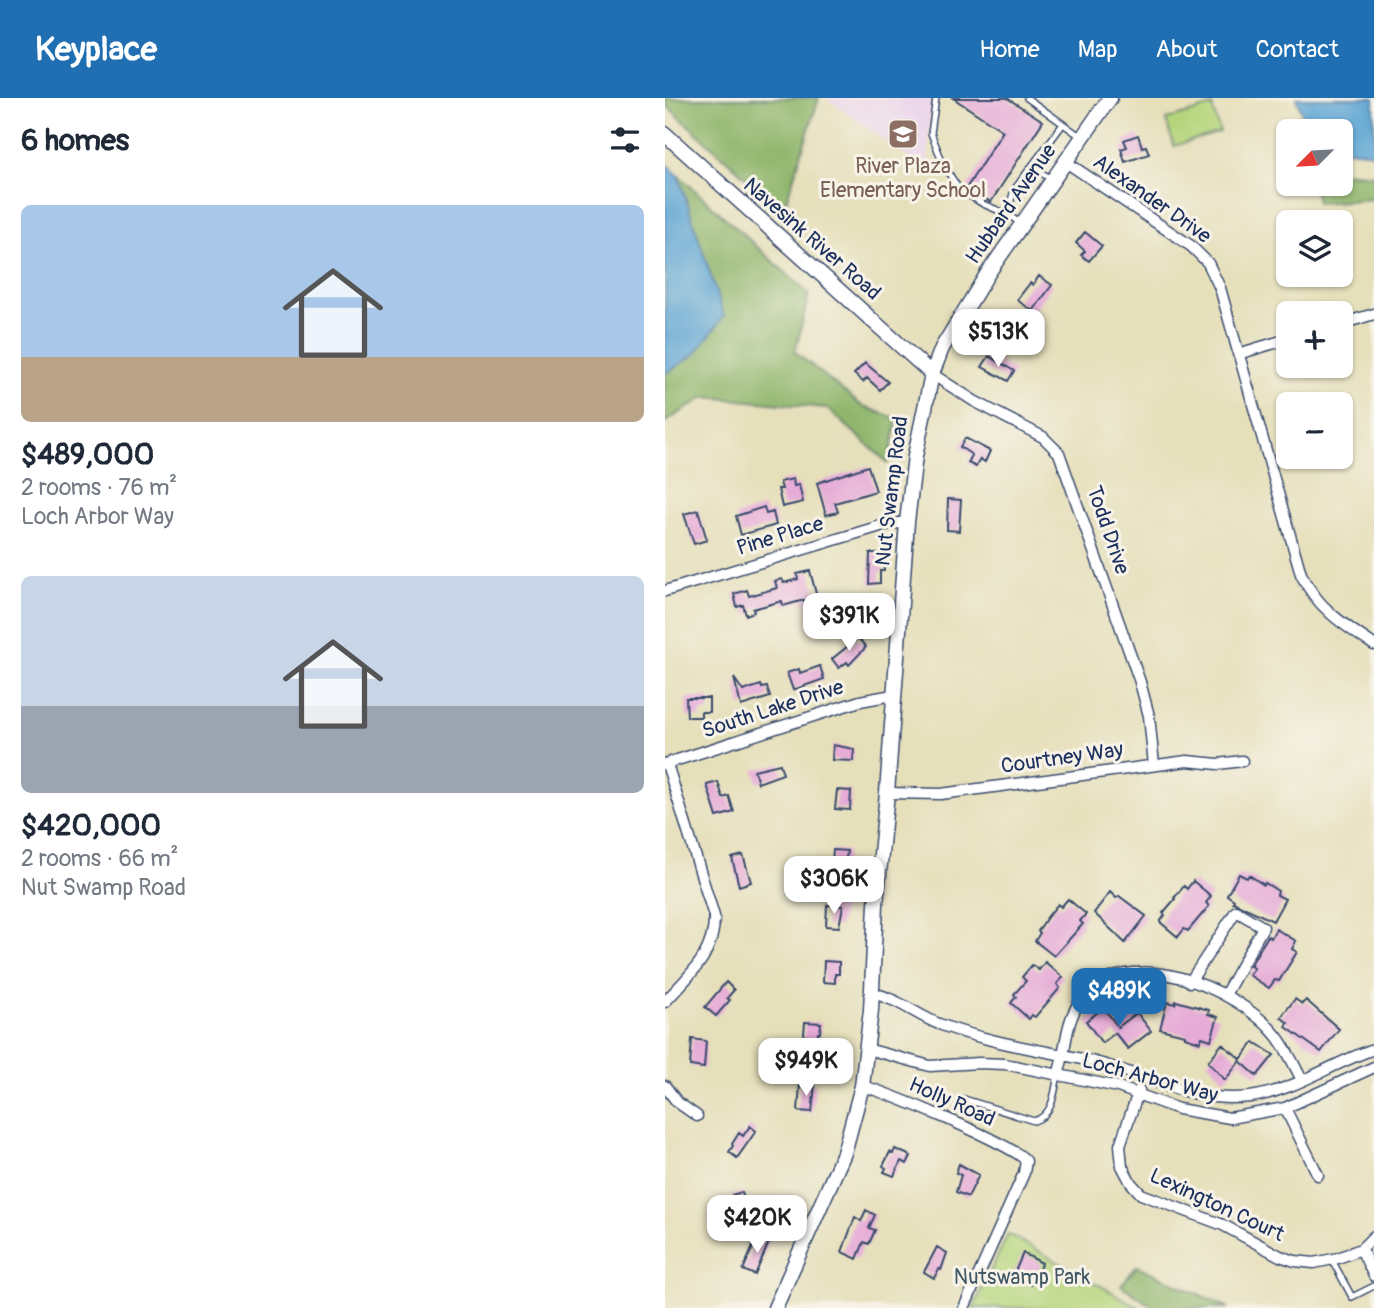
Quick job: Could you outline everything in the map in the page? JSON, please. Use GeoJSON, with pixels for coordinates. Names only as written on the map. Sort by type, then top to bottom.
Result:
{"type":"FeatureCollection","features":[{"type":"Feature","properties":{"kind":"main road","name":"Hubbard Avenue"},"geometry":{"type":"LineString","coordinates":[[932,374],[943,348],[971,300],[1109,98]]}},
{"type":"Feature","properties":{"kind":"main road","name":"Navesink River Road"},"geometry":{"type":"LineString","coordinates":[[665,134],[932,374]]}},
{"type":"Feature","properties":{"kind":"main road","name":"Nut Swamp Road"},"geometry":{"type":"LineString","coordinates":[[775,1308],[844,1153],[862,1086],[907,522],[915,456],[932,374]]}},
{"type":"Feature","properties":{"kind":"street","name":"Alexander Drive"},"geometry":{"type":"LineString","coordinates":[[1066,162],[1168,229],[1208,263],[1220,288],[1301,574],[1323,608],[1374,645]]}},
{"type":"Feature","properties":{"kind":"street"},"geometry":{"type":"LineString","coordinates":[[1353,320],[1374,314]]}},
{"type":"Feature","properties":{"kind":"street"},"geometry":{"type":"LineString","coordinates":[[1238,354],[1276,343]]}},
{"type":"Feature","properties":{"kind":"street","name":"Todd Drive"},"geometry":{"type":"LineString","coordinates":[[932,374],[974,401],[1043,437],[1059,453],[1140,682],[1149,716],[1154,765]]}},
{"type":"Feature","properties":{"kind":"street","name":"Pine Place"},"geometry":{"type":"LineString","coordinates":[[665,591],[884,525],[907,522]]}},
{"type":"Feature","properties":{"kind":"street","name":"South Lake Drive"},"geometry":{"type":"LineString","coordinates":[[666,764],[860,701],[893,695]]}},
{"type":"Feature","properties":{"kind":"street","name":"Courtney Way"},"geometry":{"type":"LineString","coordinates":[[887,793],[941,794],[1187,761],[1218,764],[1241,761]]}},
{"type":"Feature","properties":{"kind":"street"},"geometry":{"type":"LineString","coordinates":[[665,1002],[709,950],[714,929],[714,916],[666,764]]}},
{"type":"Feature","properties":{"kind":"street"},"geometry":{"type":"LineString","coordinates":[[1190,982],[1236,911],[1263,927],[1225,995]]}},
{"type":"Feature","properties":{"kind":"street"},"geometry":{"type":"LineString","coordinates":[[1058,1074],[1068,1031],[1078,1004],[1090,990],[1107,979],[1127,973],[1145,972],[1190,982],[1225,995],[1250,1011],[1276,1034],[1302,1080]]}},
{"type":"Feature","properties":{"kind":"street","name":"Loch Arbor Way"},"geometry":{"type":"LineString","coordinates":[[871,993],[887,996],[939,1023],[994,1040],[1063,1055],[1208,1097],[1231,1098],[1265,1094],[1374,1049]]}},
{"type":"Feature","properties":{"kind":"street"},"geometry":{"type":"LineString","coordinates":[[990,1062],[994,1040]]}},
{"type":"Feature","properties":{"kind":"street","name":"Loch Arbor Way"},"geometry":{"type":"LineString","coordinates":[[867,1049],[930,1066],[990,1062],[1058,1074],[1118,1087],[1168,1106],[1230,1118],[1285,1108],[1374,1067]]}},
{"type":"Feature","properties":{"kind":"street"},"geometry":{"type":"LineString","coordinates":[[1331,1067],[1338,1082]]}},
{"type":"Feature","properties":{"kind":"street","name":"Lexington Court"},"geometry":{"type":"LineString","coordinates":[[1144,1077],[1122,1136],[1120,1156],[1131,1183],[1141,1194],[1223,1225],[1288,1259],[1303,1262],[1332,1260],[1361,1249],[1374,1236]]}},
{"type":"Feature","properties":{"kind":"street"},"geometry":{"type":"LineString","coordinates":[[665,1086],[677,1102],[697,1116]]}},
{"type":"Feature","properties":{"kind":"street","name":"Holly Road"},"geometry":{"type":"LineString","coordinates":[[862,1086],[892,1096],[1024,1157],[1024,1173],[964,1308]]}},
{"type":"Feature","properties":{"kind":"street"},"geometry":{"type":"LineString","coordinates":[[1168,1106],[1176,1089]]}},
{"type":"Feature","properties":{"kind":"street"},"geometry":{"type":"LineString","coordinates":[[1285,1108],[1318,1175]]}},
{"type":"Feature","properties":{"kind":"street"},"geometry":{"type":"LineString","coordinates":[[1361,1249],[1374,1276]]}},
{"type":"Feature","properties":{"kind":"lane"},"geometry":{"type":"LineString","coordinates":[[936,98],[931,133],[944,166],[958,189],[1023,224]]}},
{"type":"Feature","properties":{"kind":"lane"},"geometry":{"type":"LineString","coordinates":[[1027,98],[1082,138]]}},
{"type":"Feature","properties":{"kind":"lane"},"geometry":{"type":"LineString","coordinates":[[1007,214],[1014,190],[1063,124]]}},
{"type":"Feature","properties":{"kind":"lane"},"geometry":{"type":"LineString","coordinates":[[1032,167],[1053,180]]}},
{"type":"Feature","properties":{"kind":"lane"},"geometry":{"type":"LineString","coordinates":[[964,1098],[1034,1121],[1046,1115],[1051,1106],[1058,1074]]}},
{"type":"Feature","properties":{"kind":"lane"},"geometry":{"type":"LineString","coordinates":[[1332,1260],[1352,1297],[1374,1286]]}},
{"type":"Feature","properties":{"kind":"shaded area","name":"River Plaza Elementary School"},"geometry":{"type":"Polygon","coordinates":[[[826,98],[931,98],[927,171],[826,98]]]}},
{"type":"Feature","properties":{"kind":"green space"},"geometry":{"type":"Polygon","coordinates":[[[665,98],[819,98],[783,211],[665,104],[665,98]]]}},
{"type":"Feature","properties":{"kind":"green space"},"geometry":{"type":"Polygon","coordinates":[[[1212,106],[1220,132],[1174,146],[1166,120],[1212,106]]]}},
{"type":"Feature","properties":{"kind":"green space"},"geometry":{"type":"Polygon","coordinates":[[[1353,173],[1374,175],[1374,199],[1317,203],[1316,196],[1353,196],[1353,173]]]}},
{"type":"Feature","properties":{"kind":"green space"},"geometry":{"type":"Polygon","coordinates":[[[678,175],[809,294],[795,352],[862,406],[898,419],[888,463],[827,408],[705,397],[665,422],[665,374],[695,354],[724,316],[678,175]]]}},
{"type":"Feature","properties":{"kind":"green space","name":"Nutswamp Park"},"geometry":{"type":"Polygon","coordinates":[[[1008,1234],[1140,1308],[973,1308],[1008,1234]]]}},
{"type":"Feature","properties":{"kind":"green space"},"geometry":{"type":"Polygon","coordinates":[[[1137,1266],[1229,1308],[1155,1308],[1121,1285],[1137,1266]]]}},
{"type":"Feature","properties":{"kind":"water"},"geometry":{"type":"Polygon","coordinates":[[[1296,98],[1374,98],[1374,153],[1353,150],[1353,119],[1304,119],[1296,98]]]}},
{"type":"Feature","properties":{"kind":"water"},"geometry":{"type":"Polygon","coordinates":[[[665,163],[678,175],[724,316],[695,354],[665,374],[665,163]]]}},
{"type":"Feature","properties":{"kind":"building","name":"River Plaza Elementary School"},"geometry":{"type":"Polygon","coordinates":[[[953,98],[1007,98],[1043,121],[991,202],[967,187],[1003,131],[953,98]]]}},
{"type":"Feature","properties":{"kind":"building"},"geometry":{"type":"Polygon","coordinates":[[[1138,135],[1142,147],[1146,146],[1149,154],[1125,162],[1121,149],[1127,147],[1124,140],[1138,135]]]}},
{"type":"Feature","properties":{"kind":"building"},"geometry":{"type":"Polygon","coordinates":[[[1085,232],[1102,246],[1089,261],[1081,255],[1085,251],[1076,243],[1085,232]]]}},
{"type":"Feature","properties":{"kind":"building"},"geometry":{"type":"Polygon","coordinates":[[[1039,276],[1052,285],[1033,311],[1017,300],[1039,276]]]}},
{"type":"Feature","properties":{"kind":"building"},"geometry":{"type":"Polygon","coordinates":[[[989,356],[1014,371],[1008,381],[982,367],[989,356]]]}},
{"type":"Feature","properties":{"kind":"building"},"geometry":{"type":"Polygon","coordinates":[[[865,363],[888,382],[880,390],[867,378],[863,382],[854,374],[865,363]]]}},
{"type":"Feature","properties":{"kind":"building"},"geometry":{"type":"Polygon","coordinates":[[[965,438],[990,451],[985,462],[980,459],[976,467],[968,463],[972,455],[960,447],[965,438]]]}},
{"type":"Feature","properties":{"kind":"building"},"geometry":{"type":"Polygon","coordinates":[[[868,466],[876,491],[835,503],[838,512],[826,515],[817,483],[868,466]]]}},
{"type":"Feature","properties":{"kind":"building"},"geometry":{"type":"Polygon","coordinates":[[[793,479],[794,486],[799,485],[803,502],[782,507],[778,489],[782,489],[780,482],[793,479]]]}},
{"type":"Feature","properties":{"kind":"building"},"geometry":{"type":"Polygon","coordinates":[[[948,499],[961,500],[959,531],[947,530],[948,499]]]}},
{"type":"Feature","properties":{"kind":"building"},"geometry":{"type":"Polygon","coordinates":[[[764,507],[766,514],[773,512],[776,525],[741,535],[736,516],[764,507]]]}},
{"type":"Feature","properties":{"kind":"building"},"geometry":{"type":"Polygon","coordinates":[[[698,510],[707,540],[694,544],[684,514],[698,510]]]}},
{"type":"Feature","properties":{"kind":"building"},"geometry":{"type":"Polygon","coordinates":[[[870,553],[883,553],[884,571],[880,571],[880,583],[869,584],[870,553]]]}},
{"type":"Feature","properties":{"kind":"building"},"geometry":{"type":"Polygon","coordinates":[[[810,571],[818,601],[805,605],[804,600],[783,606],[782,601],[753,609],[754,612],[746,615],[743,605],[737,607],[734,594],[747,590],[749,596],[777,588],[775,581],[782,579],[784,583],[798,579],[797,574],[810,571]]]}},
{"type":"Feature","properties":{"kind":"building"},"geometry":{"type":"Polygon","coordinates":[[[858,638],[866,647],[849,665],[847,662],[839,668],[832,659],[858,638]]]}},
{"type":"Feature","properties":{"kind":"building"},"geometry":{"type":"Polygon","coordinates":[[[820,666],[824,679],[793,690],[787,673],[799,669],[800,673],[820,666]]]}},
{"type":"Feature","properties":{"kind":"building"},"geometry":{"type":"Polygon","coordinates":[[[734,678],[743,691],[761,685],[762,688],[767,687],[770,697],[741,706],[734,678]]]}},
{"type":"Feature","properties":{"kind":"building"},"geometry":{"type":"Polygon","coordinates":[[[686,698],[709,698],[709,712],[701,712],[701,717],[687,717],[686,698]]]}},
{"type":"Feature","properties":{"kind":"building"},"geometry":{"type":"Polygon","coordinates":[[[833,745],[854,749],[853,761],[832,760],[833,745]]]}},
{"type":"Feature","properties":{"kind":"building"},"geometry":{"type":"Polygon","coordinates":[[[780,764],[783,774],[758,783],[754,770],[780,764]]]}},
{"type":"Feature","properties":{"kind":"building"},"geometry":{"type":"Polygon","coordinates":[[[718,782],[723,798],[729,796],[734,812],[717,817],[707,785],[718,782]]]}},
{"type":"Feature","properties":{"kind":"building"},"geometry":{"type":"Polygon","coordinates":[[[837,790],[851,791],[850,810],[835,809],[837,790]]]}},
{"type":"Feature","properties":{"kind":"building"},"geometry":{"type":"Polygon","coordinates":[[[833,850],[847,851],[844,873],[831,872],[833,850]]]}},
{"type":"Feature","properties":{"kind":"building"},"geometry":{"type":"Polygon","coordinates":[[[743,855],[751,882],[739,886],[732,858],[743,855]]]}},
{"type":"Feature","properties":{"kind":"building"},"geometry":{"type":"Polygon","coordinates":[[[1239,874],[1247,878],[1249,875],[1264,885],[1265,883],[1285,899],[1273,921],[1233,902],[1227,895],[1239,874]]]}},
{"type":"Feature","properties":{"kind":"building"},"geometry":{"type":"Polygon","coordinates":[[[1193,881],[1211,896],[1206,903],[1209,906],[1188,931],[1184,929],[1178,937],[1160,922],[1174,898],[1184,886],[1187,889],[1193,881]]]}},
{"type":"Feature","properties":{"kind":"building"},"geometry":{"type":"Polygon","coordinates":[[[1110,892],[1146,916],[1125,943],[1094,913],[1110,892]]]}},
{"type":"Feature","properties":{"kind":"building"},"geometry":{"type":"Polygon","coordinates":[[[1068,899],[1086,914],[1080,921],[1083,924],[1054,956],[1035,941],[1048,916],[1058,904],[1061,907],[1068,899]]]}},
{"type":"Feature","properties":{"kind":"building"},"geometry":{"type":"Polygon","coordinates":[[[827,905],[843,906],[839,927],[826,926],[827,905]]]}},
{"type":"Feature","properties":{"kind":"building"},"geometry":{"type":"Polygon","coordinates":[[[1276,929],[1296,941],[1292,949],[1297,952],[1279,981],[1275,980],[1269,988],[1249,975],[1254,968],[1250,966],[1268,936],[1271,938],[1276,929]]]}},
{"type":"Feature","properties":{"kind":"building"},"geometry":{"type":"Polygon","coordinates":[[[824,961],[839,962],[839,974],[835,974],[835,983],[823,982],[824,961]]]}},
{"type":"Feature","properties":{"kind":"building"},"geometry":{"type":"Polygon","coordinates":[[[1045,962],[1063,977],[1057,984],[1060,988],[1035,1017],[1032,1015],[1029,1019],[1011,1003],[1016,997],[1014,994],[1026,981],[1022,977],[1032,965],[1039,970],[1045,962]]]}},
{"type":"Feature","properties":{"kind":"building"},"geometry":{"type":"Polygon","coordinates":[[[726,982],[734,990],[727,998],[730,1000],[716,1016],[705,1007],[726,982]]]}},
{"type":"Feature","properties":{"kind":"building"},"geometry":{"type":"Polygon","coordinates":[[[1295,999],[1302,1004],[1306,1000],[1339,1029],[1321,1052],[1286,1027],[1288,1023],[1281,1017],[1295,999]]]}},
{"type":"Feature","properties":{"kind":"building"},"geometry":{"type":"Polygon","coordinates":[[[1176,1001],[1209,1010],[1208,1014],[1218,1017],[1211,1040],[1202,1037],[1200,1042],[1160,1029],[1167,1002],[1175,1004],[1176,1001]]]}},
{"type":"Feature","properties":{"kind":"building"},"geometry":{"type":"Polygon","coordinates":[[[1104,1008],[1118,1027],[1137,1013],[1151,1031],[1128,1049],[1115,1033],[1102,1043],[1086,1021],[1104,1008]]]}},
{"type":"Feature","properties":{"kind":"building"},"geometry":{"type":"Polygon","coordinates":[[[805,1022],[821,1023],[818,1038],[812,1038],[812,1044],[803,1044],[805,1022]]]}},
{"type":"Feature","properties":{"kind":"building"},"geometry":{"type":"Polygon","coordinates":[[[692,1039],[706,1041],[704,1068],[690,1066],[692,1039]]]}},
{"type":"Feature","properties":{"kind":"building"},"geometry":{"type":"Polygon","coordinates":[[[1254,1042],[1274,1055],[1257,1076],[1240,1061],[1225,1080],[1208,1062],[1222,1044],[1241,1059],[1254,1042]]]}},
{"type":"Feature","properties":{"kind":"building"},"geometry":{"type":"Polygon","coordinates":[[[800,1084],[815,1085],[812,1112],[798,1111],[800,1084]]]}},
{"type":"Feature","properties":{"kind":"building"},"geometry":{"type":"Polygon","coordinates":[[[750,1126],[756,1131],[737,1158],[729,1152],[732,1144],[739,1133],[743,1136],[750,1126]]]}},
{"type":"Feature","properties":{"kind":"building"},"geometry":{"type":"Polygon","coordinates":[[[895,1149],[911,1156],[907,1164],[901,1161],[894,1176],[884,1172],[886,1168],[883,1166],[890,1152],[893,1154],[895,1149]]]}},
{"type":"Feature","properties":{"kind":"building"},"geometry":{"type":"Polygon","coordinates":[[[959,1164],[979,1175],[968,1197],[956,1192],[961,1175],[956,1173],[959,1164]]]}},
{"type":"Feature","properties":{"kind":"building"},"geometry":{"type":"Polygon","coordinates":[[[742,1192],[745,1201],[749,1200],[754,1218],[739,1223],[732,1195],[742,1192]]]}},
{"type":"Feature","properties":{"kind":"building"},"geometry":{"type":"Polygon","coordinates":[[[866,1210],[875,1215],[869,1228],[875,1230],[869,1244],[864,1242],[857,1259],[842,1252],[855,1217],[861,1221],[866,1210]]]}},
{"type":"Feature","properties":{"kind":"building"},"geometry":{"type":"Polygon","coordinates":[[[758,1235],[770,1240],[755,1275],[743,1270],[758,1235]]]}},
{"type":"Feature","properties":{"kind":"building"},"geometry":{"type":"Polygon","coordinates":[[[937,1247],[947,1253],[941,1270],[939,1269],[934,1278],[924,1272],[937,1247]]]}},
{"type":"Feature","properties":{"kind":"building"},"geometry":{"type":"Polygon","coordinates":[[[1023,1253],[1042,1263],[1031,1285],[1013,1276],[1023,1253]]]}},
{"type":"Feature","properties":{"kind":"place","name":"River Plaza Elementary School"},"geometry":{"type":"Point","coordinates":[903,134]}}]}
